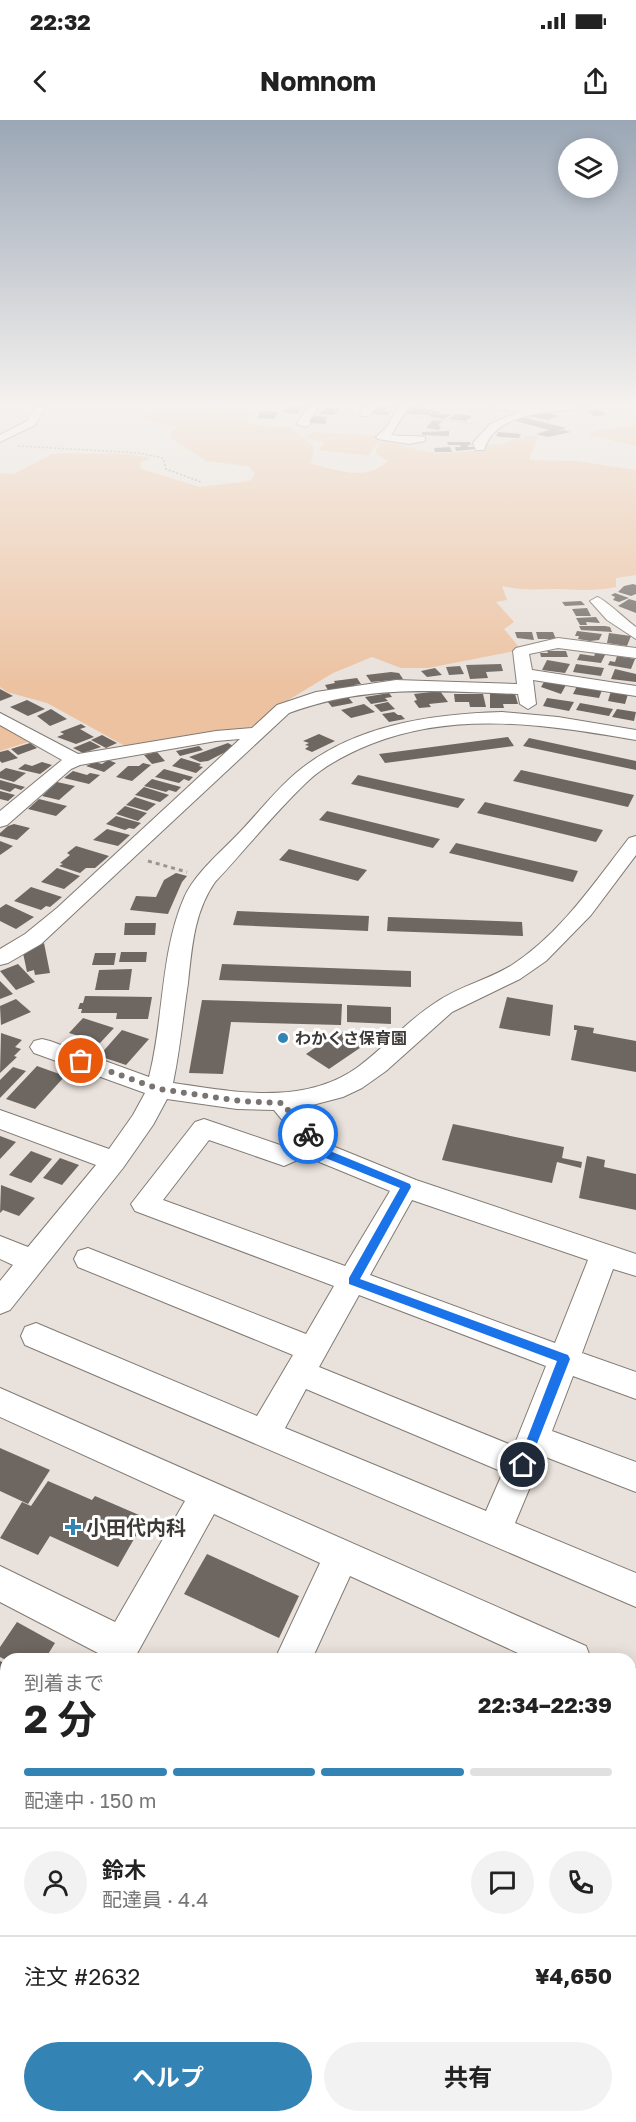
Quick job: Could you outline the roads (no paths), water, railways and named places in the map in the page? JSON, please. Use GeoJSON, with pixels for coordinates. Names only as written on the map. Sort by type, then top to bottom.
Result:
{"type":"FeatureCollection","features":[{"type":"Feature","properties":{"kind":"street"},"geometry":{"type":"LineString","coordinates":[[597,601],[612,617],[636,634]]}},
{"type":"Feature","properties":{"kind":"street"},"geometry":{"type":"LineString","coordinates":[[529,719],[521,651],[558,643],[636,653]]}},
{"type":"Feature","properties":{"kind":"street"},"geometry":{"type":"LineString","coordinates":[[0,958],[33,939],[291,705],[396,684],[525,682],[636,691]]}},
{"type":"Feature","properties":{"kind":"street"},"geometry":{"type":"LineString","coordinates":[[0,717],[75,760]]}},
{"type":"Feature","properties":{"kind":"street"},"geometry":{"type":"LineString","coordinates":[[0,1302],[114,1161],[144,1119],[159,1089],[166,1059],[184,928],[195,896],[208,878],[302,777],[318,763],[339,751],[367,739],[422,725],[490,718],[529,719],[636,735]]}},
{"type":"Feature","properties":{"kind":"street"},"geometry":{"type":"LineString","coordinates":[[0,821],[65,765],[75,760],[216,736],[258,733]]}},
{"type":"Feature","properties":{"kind":"street"},"geometry":{"type":"LineString","coordinates":[[42,1047],[159,1089],[240,1101],[282,1103],[327,1092],[352,1082],[443,1008],[466,994],[519,971],[539,957],[558,940],[636,842]]}},
{"type":"Feature","properties":{"kind":"street"},"geometry":{"type":"LineString","coordinates":[[282,1103],[326,1154],[406,1187],[636,1265]]}},
{"type":"Feature","properties":{"kind":"street"},"geometry":{"type":"LineString","coordinates":[[0,1119],[114,1161]]}},
{"type":"Feature","properties":{"kind":"street"},"geometry":{"type":"LineString","coordinates":[[315,1142],[284,1156],[204,1128],[145,1204],[636,1386]]}},
{"type":"Feature","properties":{"kind":"street"},"geometry":{"type":"LineString","coordinates":[[264,1434],[406,1187]]}},
{"type":"Feature","properties":{"kind":"street"},"geometry":{"type":"LineString","coordinates":[[0,1247],[32,1261]]}},
{"type":"Feature","properties":{"kind":"street"},"geometry":{"type":"LineString","coordinates":[[495,1530],[528,1452],[604,1255]]}},
{"type":"Feature","properties":{"kind":"street"},"geometry":{"type":"LineString","coordinates":[[87,1259],[307,1361],[528,1452],[636,1477]]}},
{"type":"Feature","properties":{"kind":"street"},"geometry":{"type":"LineString","coordinates":[[36,1335],[264,1434],[636,1590]]}},
{"type":"Feature","properties":{"kind":"street"},"geometry":{"type":"LineString","coordinates":[[0,1402],[560,1653]]}},
{"type":"Feature","properties":{"kind":"street"},"geometry":{"type":"LineString","coordinates":[[0,1583],[118,1652],[207,1495]]}},
{"type":"Feature","properties":{"kind":"street"},"geometry":{"type":"LineString","coordinates":[[297,1653],[342,1555]]}},
{"type":"Feature","properties":{"kind":"place","name":"わかくさ保育園"},"geometry":{"type":"Point","coordinates":[283,1038]}},
{"type":"Feature","properties":{"kind":"place","name":"小田代内科"},"geometry":{"type":"Point","coordinates":[73,1527]}}]}
